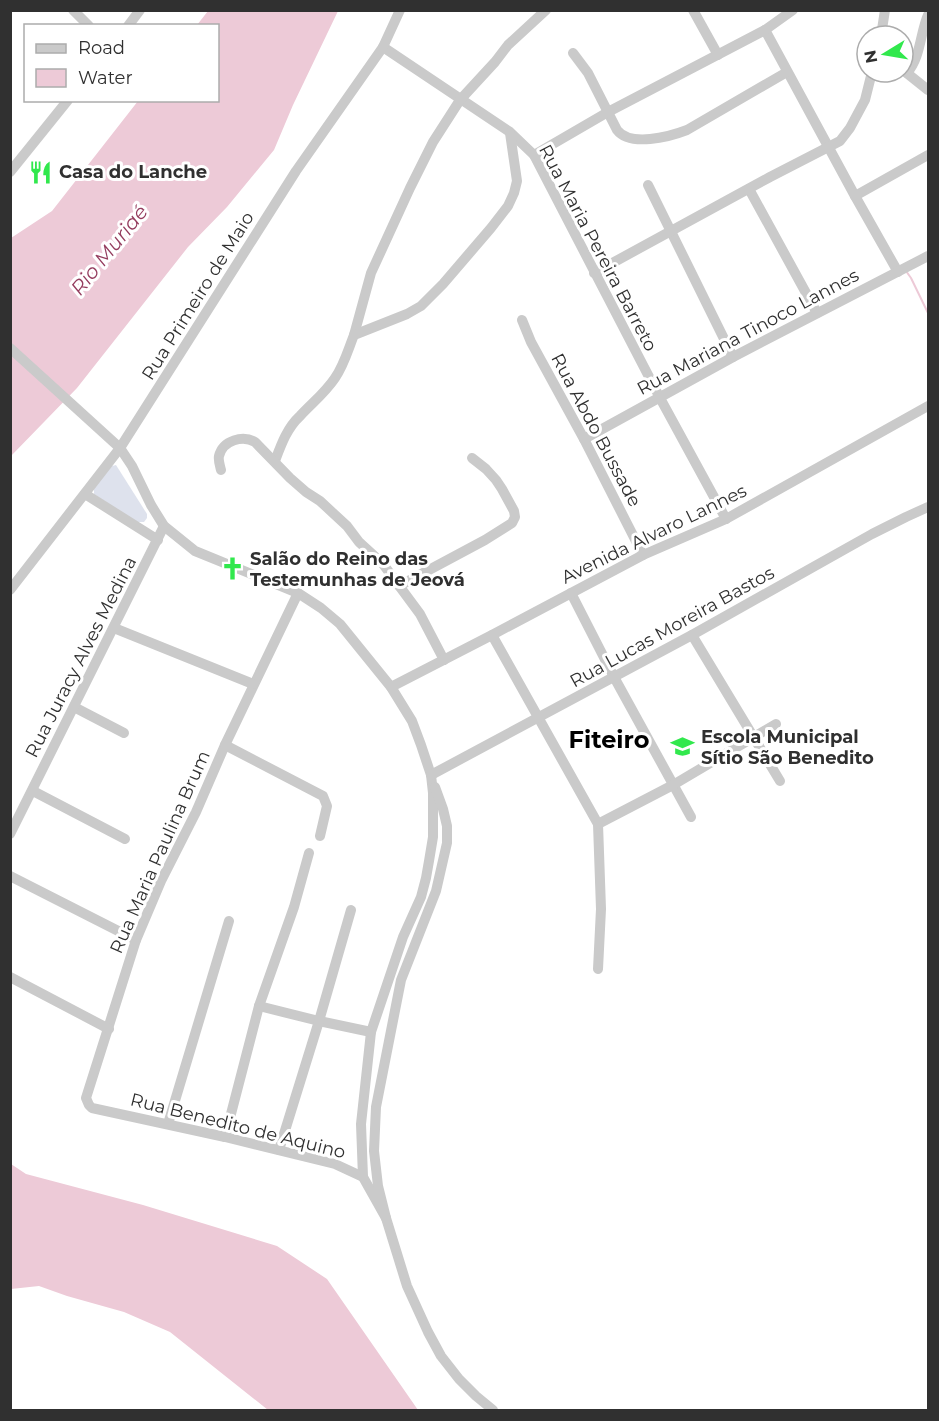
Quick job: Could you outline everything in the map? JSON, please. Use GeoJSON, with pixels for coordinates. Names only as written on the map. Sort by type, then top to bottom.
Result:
{"type":"FeatureCollection","features":[{"type":"Feature","properties":{"kind":"street"},"geometry":{"type":"LineString","coordinates":[[73,10],[87,24]]}},
{"type":"Feature","properties":{"kind":"street"},"geometry":{"type":"LineString","coordinates":[[130,24],[140,10]]}},
{"type":"Feature","properties":{"kind":"street","name":"Rua Primeiro de Maio"},"geometry":{"type":"LineString","coordinates":[[10,590],[120,448],[297,171],[383,47],[400,10]]}},
{"type":"Feature","properties":{"kind":"street"},"geometry":{"type":"LineString","coordinates":[[275,461],[291,427],[333,380],[343,365],[354,335],[370,273],[429,151],[460,100],[508,45],[546,10]]}},
{"type":"Feature","properties":{"kind":"street"},"geometry":{"type":"LineString","coordinates":[[693,10],[718,55]]}},
{"type":"Feature","properties":{"kind":"street"},"geometry":{"type":"LineString","coordinates":[[534,155],[608,112],[765,30],[793,10]]}},
{"type":"Feature","properties":{"kind":"street"},"geometry":{"type":"LineString","coordinates":[[915,58],[928,15]]}},
{"type":"Feature","properties":{"kind":"street"},"geometry":{"type":"LineString","coordinates":[[765,30],[898,272]]}},
{"type":"Feature","properties":{"kind":"street","name":"Rua Maria Pereira Barreto"},"geometry":{"type":"LineString","coordinates":[[383,47],[510,132],[534,155],[594,273],[726,519]]}},
{"type":"Feature","properties":{"kind":"street"},"geometry":{"type":"LineString","coordinates":[[573,53],[588,73],[620,134],[641,140],[674,135],[687,130],[787,72]]}},
{"type":"Feature","properties":{"kind":"street"},"geometry":{"type":"LineString","coordinates":[[915,79],[928,90]]}},
{"type":"Feature","properties":{"kind":"street"},"geometry":{"type":"LineString","coordinates":[[594,273],[840,141],[850,129],[865,100],[869,84]]}},
{"type":"Feature","properties":{"kind":"street"},"geometry":{"type":"LineString","coordinates":[[12,166],[66,102]]}},
{"type":"Feature","properties":{"kind":"street"},"geometry":{"type":"LineString","coordinates":[[354,335],[421,306],[443,284],[508,206],[517,181],[510,132]]}},
{"type":"Feature","properties":{"kind":"street"},"geometry":{"type":"LineString","coordinates":[[855,196],[928,155]]}},
{"type":"Feature","properties":{"kind":"street"},"geometry":{"type":"LineString","coordinates":[[648,185],[733,357]]}},
{"type":"Feature","properties":{"kind":"street"},"geometry":{"type":"LineString","coordinates":[[749,189],[817,313]]}},
{"type":"Feature","properties":{"kind":"street","name":"Rua Mariana Tinoco Lannes"},"geometry":{"type":"LineString","coordinates":[[584,439],[733,357],[928,256]]}},
{"type":"Feature","properties":{"kind":"street","name":"Rua Abdo Bussade"},"geometry":{"type":"LineString","coordinates":[[522,320],[542,364],[644,555]]}},
{"type":"Feature","properties":{"kind":"street"},"geometry":{"type":"LineString","coordinates":[[10,348],[120,448],[164,526],[195,551],[298,593],[321,608],[340,624],[391,687],[412,721],[445,817],[447,843],[436,891],[401,980],[376,1107],[374,1151],[378,1186],[407,1286],[441,1356],[459,1379],[493,1410]]}},
{"type":"Feature","properties":{"kind":"street","name":"Avenida Alvaro Lannes"},"geometry":{"type":"LineString","coordinates":[[391,687],[644,555],[726,519],[928,406]]}},
{"type":"Feature","properties":{"kind":"street"},"geometry":{"type":"LineString","coordinates":[[220,470],[218,457],[222,449],[234,440],[243,438],[249,438],[255,442],[306,492],[320,501],[347,526],[359,542],[383,564],[420,614],[444,660]]}},
{"type":"Feature","properties":{"kind":"street"},"geometry":{"type":"LineString","coordinates":[[399,586],[512,523],[515,517],[502,489],[486,469],[471,458]]}},
{"type":"Feature","properties":{"kind":"street"},"geometry":{"type":"LineString","coordinates":[[85,494],[158,540]]}},
{"type":"Feature","properties":{"kind":"street","name":"Rua Lucas Moreira Bastos"},"geometry":{"type":"LineString","coordinates":[[431,775],[693,635],[872,534],[928,507]]}},
{"type":"Feature","properties":{"kind":"street","name":"Rua Juracy Alves Medina"},"geometry":{"type":"LineString","coordinates":[[10,834],[164,526]]}},
{"type":"Feature","properties":{"kind":"street","name":"Rua Maria Paulina Brum"},"geometry":{"type":"LineString","coordinates":[[92,1108],[86,1098],[136,940],[161,881],[196,812],[253,684],[298,593]]}},
{"type":"Feature","properties":{"kind":"street"},"geometry":{"type":"LineString","coordinates":[[571,593],[691,817]]}},
{"type":"Feature","properties":{"kind":"street"},"geometry":{"type":"LineString","coordinates":[[114,628],[253,684]]}},
{"type":"Feature","properties":{"kind":"street"},"geometry":{"type":"LineString","coordinates":[[492,635],[598,824],[601,909],[598,969]]}},
{"type":"Feature","properties":{"kind":"street"},"geometry":{"type":"LineString","coordinates":[[693,635],[780,781]]}},
{"type":"Feature","properties":{"kind":"street"},"geometry":{"type":"LineString","coordinates":[[74,707],[124,733]]}},
{"type":"Feature","properties":{"kind":"street"},"geometry":{"type":"LineString","coordinates":[[598,824],[673,785],[776,724]]}},
{"type":"Feature","properties":{"kind":"street"},"geometry":{"type":"LineString","coordinates":[[225,745],[322,796],[327,806],[320,836]]}},
{"type":"Feature","properties":{"kind":"street"},"geometry":{"type":"LineString","coordinates":[[363,1177],[361,1124],[371,1032],[403,937],[421,897],[426,878],[433,837],[431,775]]}},
{"type":"Feature","properties":{"kind":"street"},"geometry":{"type":"LineString","coordinates":[[33,791],[125,839]]}},
{"type":"Feature","properties":{"kind":"street"},"geometry":{"type":"LineString","coordinates":[[225,1137],[259,1006],[294,907],[309,853]]}},
{"type":"Feature","properties":{"kind":"street"},"geometry":{"type":"LineString","coordinates":[[10,876],[136,940]]}},
{"type":"Feature","properties":{"kind":"street"},"geometry":{"type":"LineString","coordinates":[[279,1150],[351,910]]}},
{"type":"Feature","properties":{"kind":"street"},"geometry":{"type":"LineString","coordinates":[[168,1124],[229,921]]}},
{"type":"Feature","properties":{"kind":"street"},"geometry":{"type":"LineString","coordinates":[[10,978],[109,1029]]}},
{"type":"Feature","properties":{"kind":"street"},"geometry":{"type":"LineString","coordinates":[[259,1006],[371,1032]]}},
{"type":"Feature","properties":{"kind":"street","name":"Rua Benedito de Aquino"},"geometry":{"type":"LineString","coordinates":[[92,1108],[335,1164],[363,1177],[386,1218]]}},
{"type":"Feature","properties":{"kind":"shaded area"},"geometry":{"type":"Polygon","coordinates":[[[116,465],[147,514],[144,522],[136,522],[94,494],[94,489],[108,467],[116,465]]]}},
{"type":"Feature","properties":{"kind":"water","name":"Rio Muriaé"},"geometry":{"type":"Polygon","coordinates":[[[208,11],[338,11],[274,150],[227,207],[188,247],[77,388],[11,456],[11,238],[52,211],[137,102],[219,102],[219,24],[198,24],[208,11]]]}},
{"type":"Feature","properties":{"kind":"water"},"geometry":{"type":"Polygon","coordinates":[[[11,1164],[26,1174],[143,1205],[277,1246],[327,1279],[418,1410],[268,1410],[170,1332],[124,1312],[39,1286],[11,1289],[11,1164]]]}},
{"type":"Feature","properties":{"kind":"waterway"},"geometry":{"type":"LineString","coordinates":[[906,271],[928,313]]}},
{"type":"Feature","properties":{"kind":"place","name":"Casa do Lanche"},"geometry":{"type":"Point","coordinates":[41,172]}},
{"type":"Feature","properties":{"kind":"place","name":"Salão do Reino das Testemunhas de Jeová"},"geometry":{"type":"Point","coordinates":[232,569]}},
{"type":"Feature","properties":{"kind":"place","name":"Escola Municipal Sítio São Benedito"},"geometry":{"type":"Point","coordinates":[683,747]}},
{"type":"Feature","properties":{"kind":"district","name":"Fiteiro"},"geometry":{"type":"Point","coordinates":[609,739]}}]}
